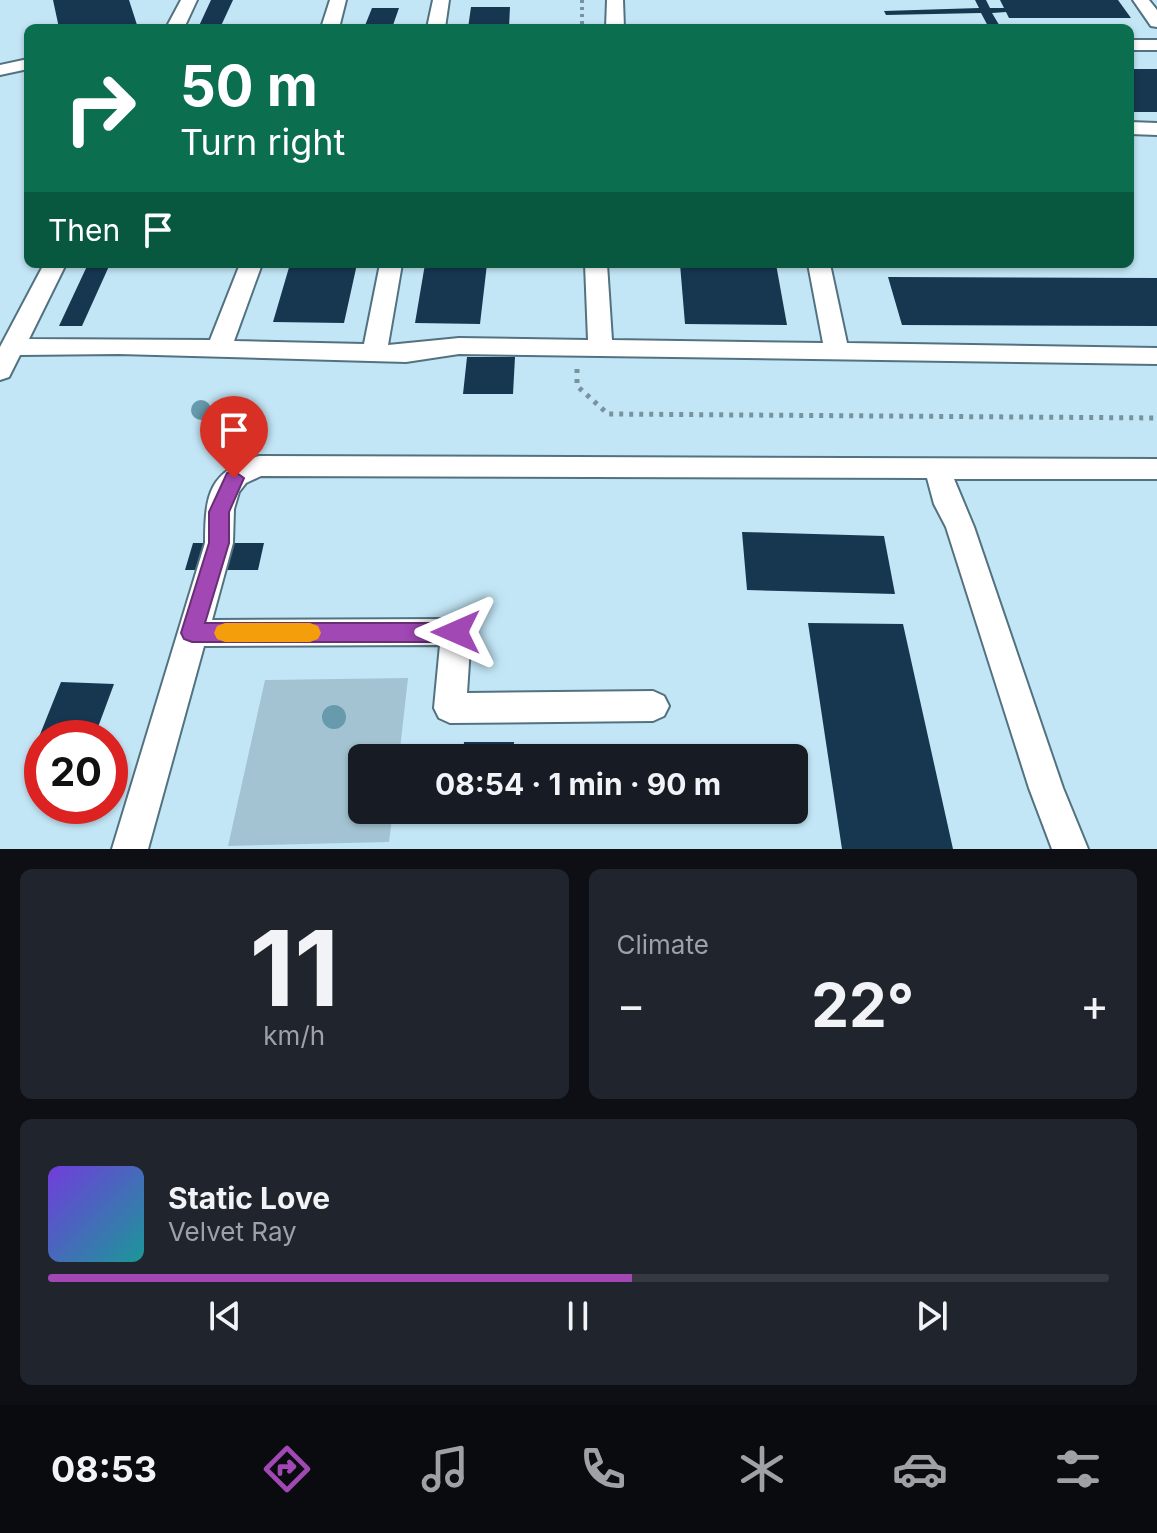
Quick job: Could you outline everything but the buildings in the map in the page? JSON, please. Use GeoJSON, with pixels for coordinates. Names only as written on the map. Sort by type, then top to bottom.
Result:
{"type":"FeatureCollection","features":[{"type":"Feature","properties":{"kind":"street"},"geometry":{"type":"LineString","coordinates":[[177,24],[189,0]]}},
{"type":"Feature","properties":{"kind":"street"},"geometry":{"type":"LineString","coordinates":[[331,24],[338,0]]}},
{"type":"Feature","properties":{"kind":"street"},"geometry":{"type":"LineString","coordinates":[[437,24],[441,0]]}},
{"type":"Feature","properties":{"kind":"street"},"geometry":{"type":"LineString","coordinates":[[615,0],[615,24]]}},
{"type":"Feature","properties":{"kind":"street"},"geometry":{"type":"LineString","coordinates":[[1141,0],[1157,22]]}},
{"type":"Feature","properties":{"kind":"street"},"geometry":{"type":"LineString","coordinates":[[1134,45],[1157,45]]}},
{"type":"Feature","properties":{"kind":"street"},"geometry":{"type":"LineString","coordinates":[[0,70],[24,65]]}},
{"type":"Feature","properties":{"kind":"street"},"geometry":{"type":"LineString","coordinates":[[1134,128],[1157,129]]}},
{"type":"Feature","properties":{"kind":"street"},"geometry":{"type":"LineString","coordinates":[[0,371],[53,268]]}},
{"type":"Feature","properties":{"kind":"street"},"geometry":{"type":"LineString","coordinates":[[219,349],[249,268]]}},
{"type":"Feature","properties":{"kind":"street"},"geometry":{"type":"LineString","coordinates":[[374,354],[390,268]]}},
{"type":"Feature","properties":{"kind":"street"},"geometry":{"type":"LineString","coordinates":[[589,348],[596,268]]}},
{"type":"Feature","properties":{"kind":"street"},"geometry":{"type":"LineString","coordinates":[[820,268],[837,351]]}},
{"type":"Feature","properties":{"kind":"street"},"geometry":{"type":"LineString","coordinates":[[13,347],[406,354],[459,346],[1157,356]]}},
{"type":"Feature","properties":{"kind":"street"},"geometry":{"type":"LineString","coordinates":[[130,849],[219,543],[219,512],[234,478],[259,466],[1157,469]]}},
{"type":"Feature","properties":{"kind":"street"},"geometry":{"type":"LineString","coordinates":[[937,468],[948,504],[960,527],[1046,788],[1070,849]]}},
{"type":"Feature","properties":{"kind":"street"},"geometry":{"type":"LineString","coordinates":[[192,633],[456,632],[450,708],[653,706]]}},
{"type":"Feature","properties":{"kind":"path"},"geometry":{"type":"LineString","coordinates":[[582,0],[582,24]]}},
{"type":"Feature","properties":{"kind":"path"},"geometry":{"type":"LineString","coordinates":[[589,348],[577,386],[608,414],[1157,418]]}},
{"type":"Feature","properties":{"kind":"shaded area"},"geometry":{"type":"Polygon","coordinates":[[[408,678],[401,744],[348,744],[348,824],[391,824],[389,842],[228,846],[265,680],[408,678]]]}},
{"type":"Feature","properties":{"kind":"slow traffic"},"geometry":{"type":"LineString","coordinates":[[225,633],[310,633]]}},
{"type":"Feature","properties":{"kind":"route"},"geometry":{"type":"LineString","coordinates":[[234,478],[219,512],[219,543],[192,633],[456,632]]}}]}
